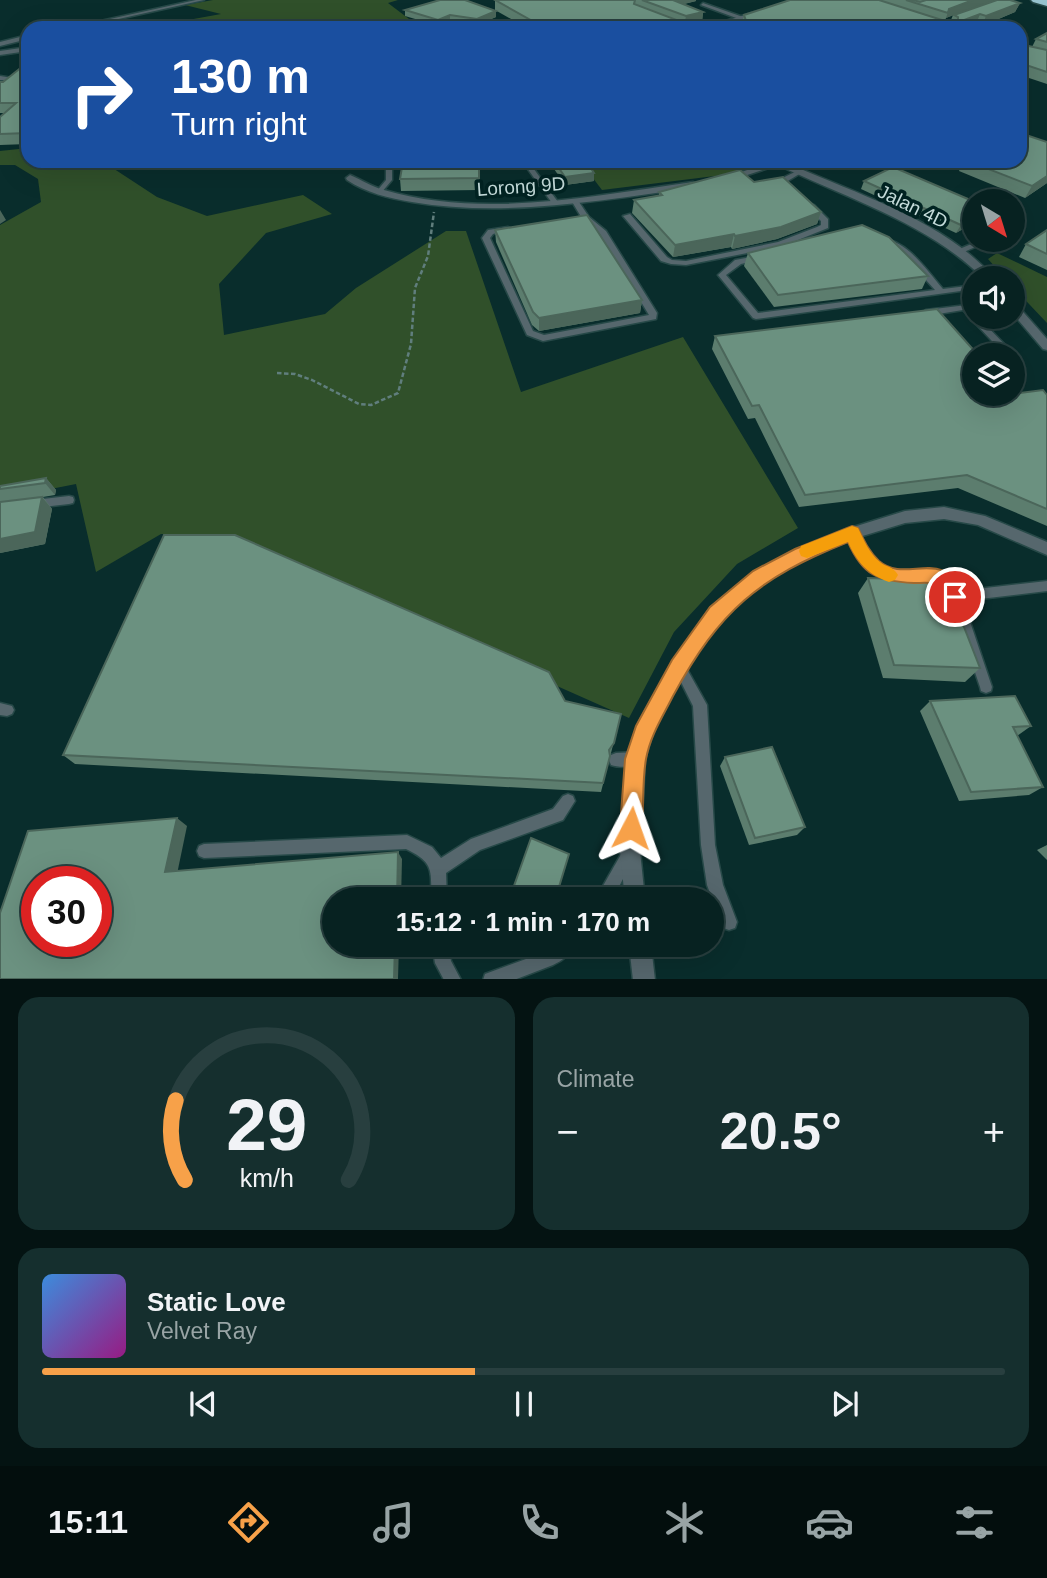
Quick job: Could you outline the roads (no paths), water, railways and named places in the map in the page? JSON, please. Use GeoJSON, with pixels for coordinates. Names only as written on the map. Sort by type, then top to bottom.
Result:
{"type":"FeatureCollection","features":[{"type":"Feature","properties":{"kind":"highway"},"geometry":{"type":"LineString","coordinates":[[1036,0],[1047,3]]}},
{"type":"Feature","properties":{"kind":"street"},"geometry":{"type":"LineString","coordinates":[[730,21],[766,11]]}},
{"type":"Feature","properties":{"kind":"street"},"geometry":{"type":"LineString","coordinates":[[0,53],[21,50]]}},
{"type":"Feature","properties":{"kind":"street"},"geometry":{"type":"LineString","coordinates":[[719,180],[758,168]]}},
{"type":"Feature","properties":{"kind":"street","name":"Jalan 4D"},"geometry":{"type":"LineString","coordinates":[[790,168],[933,233],[961,250],[977,266]]}},
{"type":"Feature","properties":{"kind":"street","name":"Lorong 9D"},"geometry":{"type":"LineString","coordinates":[[350,177],[379,192],[465,207],[575,200],[706,183]]}},
{"type":"Feature","properties":{"kind":"street"},"geometry":{"type":"LineString","coordinates":[[1025,321],[1047,346]]}},
{"type":"Feature","properties":{"kind":"street"},"geometry":{"type":"LineString","coordinates":[[634,887],[630,851],[636,759],[646,726],[679,666],[716,613],[760,576],[801,554],[852,533],[905,517],[944,513],[980,520],[1047,549]]}},
{"type":"Feature","properties":{"kind":"street"},"geometry":{"type":"LineString","coordinates":[[641,957],[644,979]]}},
{"type":"Feature","properties":{"kind":"lane"},"geometry":{"type":"LineString","coordinates":[[104,21],[202,0]]}},
{"type":"Feature","properties":{"kind":"lane"},"geometry":{"type":"LineString","coordinates":[[150,11],[151,1]]}},
{"type":"Feature","properties":{"kind":"lane"},"geometry":{"type":"LineString","coordinates":[[703,4],[741,18]]}},
{"type":"Feature","properties":{"kind":"lane"},"geometry":{"type":"LineString","coordinates":[[658,19],[663,21]]}},
{"type":"Feature","properties":{"kind":"lane"},"geometry":{"type":"LineString","coordinates":[[0,44],[21,39]]}},
{"type":"Feature","properties":{"kind":"lane"},"geometry":{"type":"LineString","coordinates":[[0,78],[16,79]]}},
{"type":"Feature","properties":{"kind":"lane"},"geometry":{"type":"LineString","coordinates":[[379,192],[389,180],[389,168]]}},
{"type":"Feature","properties":{"kind":"lane"},"geometry":{"type":"LineString","coordinates":[[530,168],[554,202]]}},
{"type":"Feature","properties":{"kind":"lane"},"geometry":{"type":"LineString","coordinates":[[762,186],[784,181],[799,172]]}},
{"type":"Feature","properties":{"kind":"lane"},"geometry":{"type":"LineString","coordinates":[[784,181],[792,189]]}},
{"type":"Feature","properties":{"kind":"lane"},"geometry":{"type":"LineString","coordinates":[[627,216],[664,259],[686,262],[780,244],[825,226],[825,221],[801,197]]}},
{"type":"Feature","properties":{"kind":"lane"},"geometry":{"type":"LineString","coordinates":[[518,228],[491,232],[486,238],[530,333],[542,338],[653,317],[603,233],[586,218],[575,200]]}},
{"type":"Feature","properties":{"kind":"lane"},"geometry":{"type":"LineString","coordinates":[[572,220],[586,218]]}},
{"type":"Feature","properties":{"kind":"lane"},"geometry":{"type":"LineString","coordinates":[[872,234],[902,248],[942,291]]}},
{"type":"Feature","properties":{"kind":"lane"},"geometry":{"type":"LineString","coordinates":[[800,247],[738,262],[722,275],[756,316],[962,289]]}},
{"type":"Feature","properties":{"kind":"lane"},"geometry":{"type":"LineString","coordinates":[[911,315],[962,307]]}},
{"type":"Feature","properties":{"kind":"lane"},"geometry":{"type":"LineString","coordinates":[[985,329],[999,343]]}},
{"type":"Feature","properties":{"kind":"lane"},"geometry":{"type":"LineString","coordinates":[[24,505],[69,500]]}},
{"type":"Feature","properties":{"kind":"lane"},"geometry":{"type":"LineString","coordinates":[[852,533],[861,553],[874,568],[888,575],[939,577],[951,584],[986,687]]}},
{"type":"Feature","properties":{"kind":"lane"},"geometry":{"type":"LineString","coordinates":[[955,597],[1047,586]]}},
{"type":"Feature","properties":{"kind":"lane"},"geometry":{"type":"LineString","coordinates":[[679,666],[700,705],[708,845],[715,885],[729,922]]}},
{"type":"Feature","properties":{"kind":"lane"},"geometry":{"type":"LineString","coordinates":[[616,760],[636,759]]}},
{"type":"Feature","properties":{"kind":"lane"},"geometry":{"type":"LineString","coordinates":[[438,869],[476,844],[558,815],[568,801]]}},
{"type":"Feature","properties":{"kind":"lane"},"geometry":{"type":"LineString","coordinates":[[204,851],[407,842],[429,851],[438,869],[439,887]]}},
{"type":"Feature","properties":{"kind":"lane"},"geometry":{"type":"LineString","coordinates":[[610,887],[630,851]]}},
{"type":"Feature","properties":{"kind":"lane"},"geometry":{"type":"LineString","coordinates":[[442,957],[453,979]]}},
{"type":"Feature","properties":{"kind":"lane"},"geometry":{"type":"LineString","coordinates":[[491,979],[553,957]]}}]}
